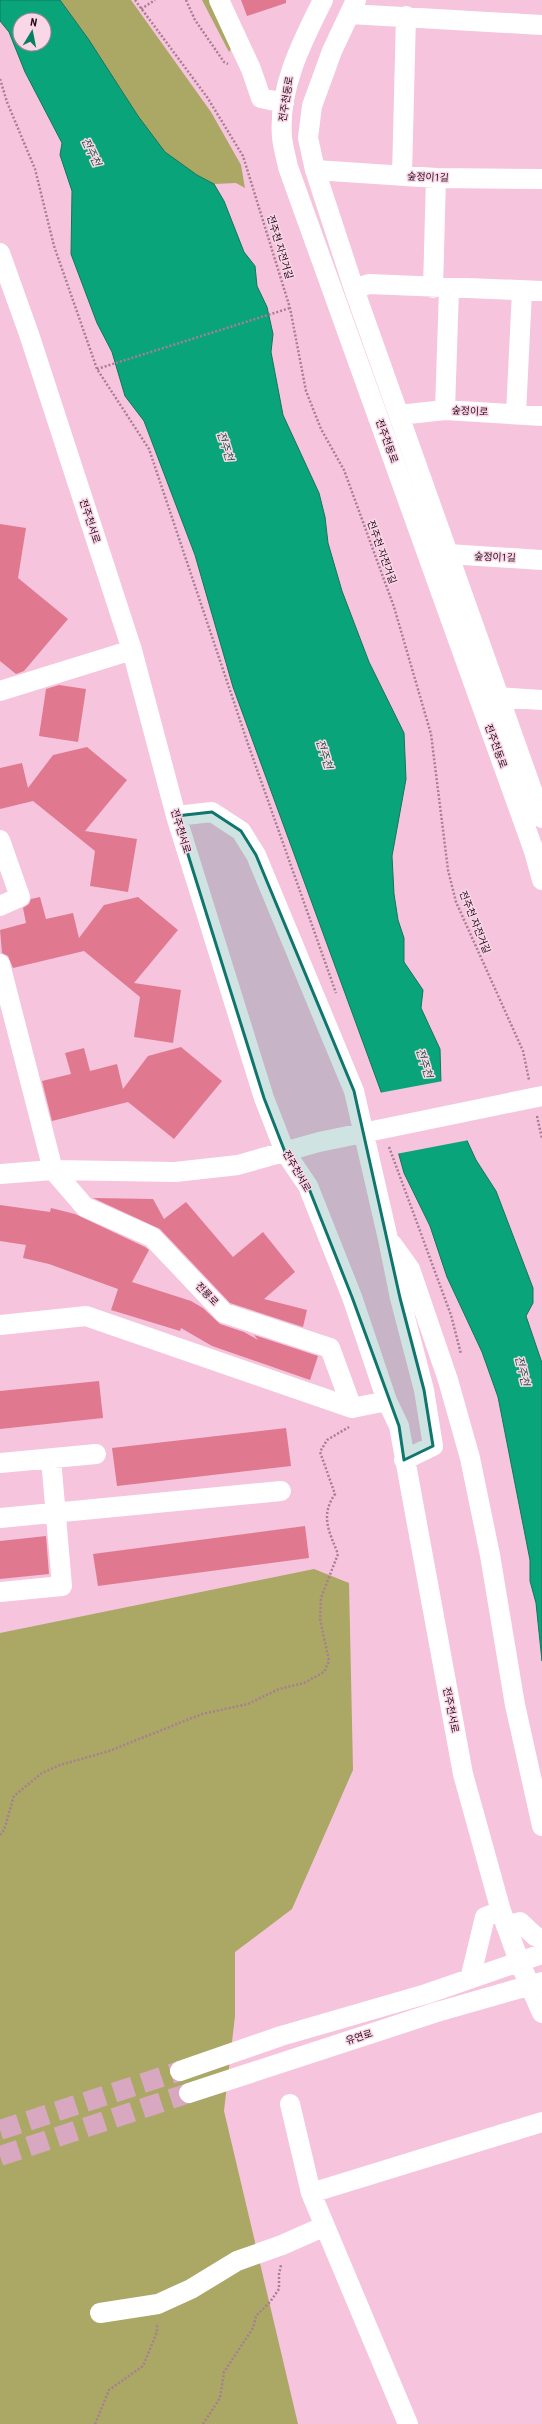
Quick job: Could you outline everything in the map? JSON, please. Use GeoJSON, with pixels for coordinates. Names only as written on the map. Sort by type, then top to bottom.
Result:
{"type":"FeatureCollection","features":[{"type":"Feature","properties":{"kind":"street"},"geometry":{"type":"LineString","coordinates":[[219,0],[261,98],[284,103]]}},
{"type":"Feature","properties":{"kind":"street","name":"전주천동로"},"geometry":{"type":"LineString","coordinates":[[315,2],[291,68],[284,103],[282,136],[288,167],[534,851],[542,880]]}},
{"type":"Feature","properties":{"kind":"street"},"geometry":{"type":"LineString","coordinates":[[353,7],[406,16],[542,25]]}},
{"type":"Feature","properties":{"kind":"street","name":"전주천동로"},"geometry":{"type":"LineString","coordinates":[[353,7],[332,50],[312,106],[308,138],[315,170],[354,289],[542,818]]}},
{"type":"Feature","properties":{"kind":"street"},"geometry":{"type":"LineString","coordinates":[[402,175],[406,16]]}},
{"type":"Feature","properties":{"kind":"street","name":"숲정이1길"},"geometry":{"type":"LineString","coordinates":[[315,170],[436,178],[542,179]]}},
{"type":"Feature","properties":{"kind":"street"},"geometry":{"type":"LineString","coordinates":[[436,178],[445,410]]}},
{"type":"Feature","properties":{"kind":"street","name":"전주천서로"},"geometry":{"type":"LineString","coordinates":[[0,252],[32,341],[132,650],[176,816],[264,1098],[285,1152],[308,1186],[352,1297],[387,1401],[399,1426],[404,1460],[463,1774],[509,1920],[531,1957],[538,1983],[542,2013]]}},
{"type":"Feature","properties":{"kind":"street"},"geometry":{"type":"LineString","coordinates":[[354,289],[368,284],[542,291]]}},
{"type":"Feature","properties":{"kind":"street"},"geometry":{"type":"LineString","coordinates":[[516,414],[522,291]]}},
{"type":"Feature","properties":{"kind":"street","name":"숲정이로"},"geometry":{"type":"LineString","coordinates":[[399,415],[445,410],[542,416]]}},
{"type":"Feature","properties":{"kind":"street","name":"숲정이1길"},"geometry":{"type":"LineString","coordinates":[[448,554],[542,560]]}},
{"type":"Feature","properties":{"kind":"street"},"geometry":{"type":"LineString","coordinates":[[0,691],[132,650]]}},
{"type":"Feature","properties":{"kind":"street"},"geometry":{"type":"LineString","coordinates":[[498,697],[542,700]]}},
{"type":"Feature","properties":{"kind":"street"},"geometry":{"type":"LineString","coordinates":[[176,816],[212,812],[241,832],[256,855],[354,1092],[400,1298],[424,1390],[433,1446],[404,1460]]}},
{"type":"Feature","properties":{"kind":"street"},"geometry":{"type":"LineString","coordinates":[[0,840],[20,898],[0,906]]}},
{"type":"Feature","properties":{"kind":"street"},"geometry":{"type":"LineString","coordinates":[[0,964],[53,1170]]}},
{"type":"Feature","properties":{"kind":"street"},"geometry":{"type":"LineString","coordinates":[[0,1174],[53,1170],[175,1172],[238,1165],[319,1142],[536,1098]]}},
{"type":"Feature","properties":{"kind":"street","name":"전룡로"},"geometry":{"type":"LineString","coordinates":[[53,1170],[85,1207],[152,1237],[224,1313],[330,1348],[352,1416]]}},
{"type":"Feature","properties":{"kind":"street"},"geometry":{"type":"LineString","coordinates":[[388,1239],[410,1269],[448,1380],[470,1458],[490,1555],[515,1705],[542,1826]]}},
{"type":"Feature","properties":{"kind":"street"},"geometry":{"type":"LineString","coordinates":[[0,1325],[86,1316],[352,1416],[387,1401]]}},
{"type":"Feature","properties":{"kind":"street"},"geometry":{"type":"LineString","coordinates":[[0,1463],[96,1454]]}},
{"type":"Feature","properties":{"kind":"street"},"geometry":{"type":"LineString","coordinates":[[0,1592],[62,1586],[51,1459]]}},
{"type":"Feature","properties":{"kind":"street"},"geometry":{"type":"LineString","coordinates":[[0,1518],[280,1491]]}},
{"type":"Feature","properties":{"kind":"street"},"geometry":{"type":"LineString","coordinates":[[470,1979],[485,1917],[509,1920],[542,1939]]}},
{"type":"Feature","properties":{"kind":"street"},"geometry":{"type":"LineString","coordinates":[[180,2071],[281,2036],[470,1979],[531,1957]]}},
{"type":"Feature","properties":{"kind":"street","name":"유연로"},"geometry":{"type":"LineString","coordinates":[[189,2093],[438,2012],[538,1983]]}},
{"type":"Feature","properties":{"kind":"street"},"geometry":{"type":"LineString","coordinates":[[290,2104],[311,2193],[408,2424]]}},
{"type":"Feature","properties":{"kind":"street"},"geometry":{"type":"LineString","coordinates":[[311,2193],[542,2122]]}},
{"type":"Feature","properties":{"kind":"street"},"geometry":{"type":"LineString","coordinates":[[100,2313],[158,2304],[215,2276],[237,2261],[282,2245],[325,2226]]}},
{"type":"Feature","properties":{"kind":"path","name":"전주천 자전거길"},"geometry":{"type":"LineString","coordinates":[[135,0],[207,97],[243,156],[290,308],[306,391],[322,429],[344,470],[394,607],[431,734],[448,870],[456,902],[523,1051],[536,1098],[542,1139]]}},
{"type":"Feature","properties":{"kind":"path"},"geometry":{"type":"LineString","coordinates":[[141,8],[155,0]]}},
{"type":"Feature","properties":{"kind":"path"},"geometry":{"type":"LineString","coordinates":[[186,0],[195,20],[224,62],[254,79]]}},
{"type":"Feature","properties":{"kind":"path"},"geometry":{"type":"LineString","coordinates":[[97,369],[290,308]]}},
{"type":"Feature","properties":{"kind":"path"},"geometry":{"type":"LineString","coordinates":[[0,1835],[4,1830],[14,1796],[42,1773],[60,1765],[109,1752],[202,1714],[248,1704],[279,1689],[304,1683],[324,1672],[329,1661],[320,1619],[321,1598],[330,1580],[338,1554],[327,1527],[327,1506],[335,1494],[320,1452],[327,1440],[352,1416]]}},
{"type":"Feature","properties":{"kind":"path"},"geometry":{"type":"LineString","coordinates":[[204,2424],[220,2398],[224,2372],[253,2328],[256,2316],[270,2302],[279,2288],[279,2274],[282,2264],[287,2261]]}},
{"type":"Feature","properties":{"kind":"path"},"geometry":{"type":"LineString","coordinates":[[95,2424],[109,2390],[143,2366],[157,2332],[158,2304]]}},
{"type":"Feature","properties":{"kind":"highlighted area"},"geometry":{"type":"Polygon","coordinates":[[[212,812],[241,831],[256,855],[354,1091],[400,1298],[424,1390],[433,1446],[404,1460],[399,1426],[352,1297],[308,1186],[285,1152],[264,1098],[176,816],[212,812]]]}},
{"type":"Feature","properties":{"kind":"shaded area"},"geometry":{"type":"Polygon","coordinates":[[[60,0],[131,0],[211,112],[241,165],[245,188],[236,183],[214,184],[197,175],[165,152],[138,116],[89,40],[60,0]]]}},
{"type":"Feature","properties":{"kind":"shaded area"},"geometry":{"type":"Polygon","coordinates":[[[202,0],[214,0],[233,46],[229,52],[202,0]]]}},
{"type":"Feature","properties":{"kind":"shaded area"},"geometry":{"type":"Polygon","coordinates":[[[314,1569],[349,1583],[353,1770],[292,1909],[235,1952],[235,2016],[224,2111],[298,2424],[0,2424],[0,1633],[314,1569]]]}},
{"type":"Feature","properties":{"kind":"water","name":"전주천"},"geometry":{"type":"Polygon","coordinates":[[[0,0],[60,0],[89,40],[138,116],[165,152],[197,175],[214,184],[224,201],[244,252],[255,266],[257,286],[267,307],[273,334],[271,352],[283,415],[319,493],[325,517],[328,543],[342,591],[369,662],[404,733],[406,779],[392,856],[394,894],[398,920],[404,938],[404,962],[423,990],[421,1008],[440,1049],[441,1084],[476,1160],[496,1191],[533,1288],[533,1303],[526,1316],[542,1363],[542,1661],[536,1603],[530,1581],[530,1560],[498,1397],[482,1352],[447,1277],[430,1226],[404,1173],[383,1097],[233,687],[195,555],[144,421],[125,396],[112,352],[97,323],[71,254],[72,191],[60,155],[62,143],[25,72],[17,52],[52,52],[52,12],[12,12],[12,40],[9,32],[0,21],[0,0]]]}},
{"type":"Feature","properties":{"kind":"pier"},"geometry":{"type":"Polygon","coordinates":[[[443,1081],[469,1140],[396,1154],[379,1093],[443,1081]]]}},
{"type":"Feature","properties":{"kind":"building"},"geometry":{"type":"Polygon","coordinates":[[[241,0],[286,0],[286,3],[247,16],[241,0]]]}},
{"type":"Feature","properties":{"kind":"building"},"geometry":{"type":"Polygon","coordinates":[[[0,524],[26,528],[18,578],[68,619],[24,671],[16,674],[0,661],[0,524]]]}},
{"type":"Feature","properties":{"kind":"building"},"geometry":{"type":"Polygon","coordinates":[[[59,685],[86,689],[78,742],[39,736],[46,689],[59,685]]]}},
{"type":"Feature","properties":{"kind":"building"},"geometry":{"type":"Polygon","coordinates":[[[87,747],[127,780],[85,831],[137,839],[128,892],[90,886],[95,851],[33,801],[0,809],[0,768],[22,763],[28,788],[53,755],[87,747]]]}},
{"type":"Feature","properties":{"kind":"building"},"geometry":{"type":"Polygon","coordinates":[[[40,897],[46,919],[73,913],[79,938],[104,905],[138,897],[178,930],[134,983],[181,990],[173,1043],[134,1037],[140,997],[84,951],[13,968],[8,956],[2,953],[0,930],[26,923],[23,908],[29,904],[31,899],[40,897]]]}},
{"type":"Feature","properties":{"kind":"building"},"geometry":{"type":"Polygon","coordinates":[[[181,1047],[222,1081],[174,1139],[128,1102],[52,1121],[42,1081],[71,1074],[65,1053],[84,1048],[90,1071],[117,1064],[123,1089],[148,1056],[181,1047]]]}},
{"type":"Feature","properties":{"kind":"building"},"geometry":{"type":"Polygon","coordinates":[[[93,1198],[153,1199],[164,1219],[186,1202],[233,1257],[263,1232],[295,1272],[264,1299],[307,1310],[303,1327],[230,1303],[160,1229],[93,1198]]]}},
{"type":"Feature","properties":{"kind":"building"},"geometry":{"type":"Polygon","coordinates":[[[0,1205],[50,1212],[51,1208],[75,1214],[145,1247],[149,1250],[132,1282],[191,1301],[203,1308],[220,1324],[244,1332],[258,1340],[254,1335],[318,1356],[310,1380],[212,1346],[181,1328],[180,1331],[111,1310],[118,1289],[49,1264],[23,1258],[26,1245],[0,1241],[0,1205]]]}},
{"type":"Feature","properties":{"kind":"building"},"geometry":{"type":"Polygon","coordinates":[[[99,1381],[103,1418],[0,1429],[0,1391],[99,1381]]]}},
{"type":"Feature","properties":{"kind":"building"},"geometry":{"type":"Polygon","coordinates":[[[286,1428],[291,1466],[117,1486],[112,1448],[286,1428]]]}},
{"type":"Feature","properties":{"kind":"building"},"geometry":{"type":"Polygon","coordinates":[[[305,1526],[309,1558],[98,1586],[93,1554],[305,1526]]]}},
{"type":"Feature","properties":{"kind":"building"},"geometry":{"type":"Polygon","coordinates":[[[46,1536],[49,1574],[0,1579],[0,1541],[46,1536]]]}},
{"type":"Feature","properties":{"kind":"tunnel"},"geometry":{"type":"LineString","coordinates":[[0,2130],[180,2071]]}},
{"type":"Feature","properties":{"kind":"tunnel"},"geometry":{"type":"LineString","coordinates":[[0,2156],[189,2093]]}}]}
